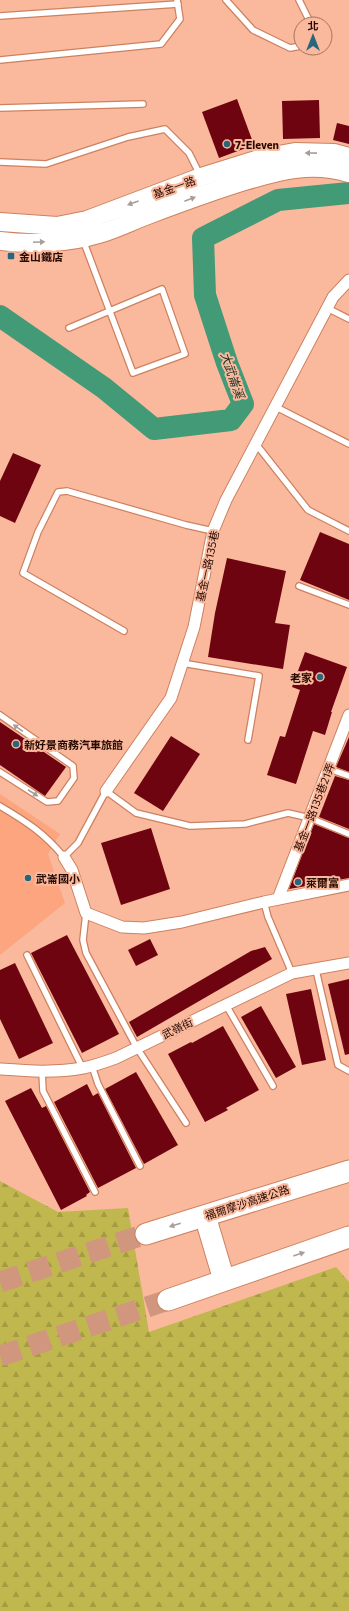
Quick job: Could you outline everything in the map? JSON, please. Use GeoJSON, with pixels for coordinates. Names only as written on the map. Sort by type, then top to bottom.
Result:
{"type":"FeatureCollection","features":[{"type":"Feature","properties":{"kind":"highway"},"geometry":{"type":"LineString","coordinates":[[317,1180],[349,1166]]}},
{"type":"Feature","properties":{"kind":"highway","name":"福爾摩沙高速公路"},"geometry":{"type":"LineString","coordinates":[[146,1234],[349,1171]]}},
{"type":"Feature","properties":{"kind":"highway"},"geometry":{"type":"LineString","coordinates":[[205,1216],[224,1280]]}},
{"type":"Feature","properties":{"kind":"highway"},"geometry":{"type":"LineString","coordinates":[[168,1300],[349,1237]]}},
{"type":"Feature","properties":{"kind":"main road","name":"基金一路"},"geometry":{"type":"LineString","coordinates":[[0,222],[57,226],[80,221],[201,177],[262,158],[295,152],[334,153],[349,157]]}},
{"type":"Feature","properties":{"kind":"main road","name":"基金一路"},"geometry":{"type":"LineString","coordinates":[[0,241],[14,243],[44,242],[100,234],[208,192],[268,174],[297,168],[332,168],[349,173]]}},
{"type":"Feature","properties":{"kind":"street","name":"基金一路135巷"},"geometry":{"type":"LineString","coordinates":[[106,791],[171,698],[194,627],[213,531],[226,500],[327,308],[333,298],[349,280]]}},
{"type":"Feature","properties":{"kind":"street","name":"基金一路135巷21弄"},"geometry":{"type":"LineString","coordinates":[[278,899],[348,718]]}},
{"type":"Feature","properties":{"kind":"street"},"geometry":{"type":"LineString","coordinates":[[64,857],[72,870],[86,913],[122,927],[144,928],[182,922],[264,902],[349,885]]}},
{"type":"Feature","properties":{"kind":"street","name":"武嶺街"},"geometry":{"type":"LineString","coordinates":[[0,1069],[42,1072],[87,1068],[116,1058],[292,974],[349,962]]}},
{"type":"Feature","properties":{"kind":"lane"},"geometry":{"type":"LineString","coordinates":[[226,0],[253,30],[290,48],[293,47]]}},
{"type":"Feature","properties":{"kind":"lane"},"geometry":{"type":"LineString","coordinates":[[298,0],[307,16]]}},
{"type":"Feature","properties":{"kind":"lane"},"geometry":{"type":"LineString","coordinates":[[0,16],[177,2],[180,19],[161,44],[0,60]]}},
{"type":"Feature","properties":{"kind":"lane"},"geometry":{"type":"LineString","coordinates":[[0,108],[143,104]]}},
{"type":"Feature","properties":{"kind":"lane"},"geometry":{"type":"LineString","coordinates":[[0,162],[46,164],[128,137],[165,129],[189,153],[201,177]]}},
{"type":"Feature","properties":{"kind":"lane"},"geometry":{"type":"LineString","coordinates":[[69,328],[109,311],[162,288],[185,354],[133,373],[109,311],[82,237]]}},
{"type":"Feature","properties":{"kind":"lane"},"geometry":{"type":"LineString","coordinates":[[327,308],[349,319]]}},
{"type":"Feature","properties":{"kind":"lane"},"geometry":{"type":"LineString","coordinates":[[276,407],[349,444]]}},
{"type":"Feature","properties":{"kind":"lane"},"geometry":{"type":"LineString","coordinates":[[256,444],[308,510],[349,531]]}},
{"type":"Feature","properties":{"kind":"lane"},"geometry":{"type":"LineString","coordinates":[[124,631],[23,573],[38,532],[58,492],[67,491],[186,526],[213,531]]}},
{"type":"Feature","properties":{"kind":"lane"},"geometry":{"type":"LineString","coordinates":[[299,586],[349,605]]}},
{"type":"Feature","properties":{"kind":"lane"},"geometry":{"type":"LineString","coordinates":[[182,663],[259,676],[248,740]]}},
{"type":"Feature","properties":{"kind":"lane"},"geometry":{"type":"LineString","coordinates":[[0,715],[73,766],[74,778],[58,801],[47,802],[0,772]]}},
{"type":"Feature","properties":{"kind":"lane"},"geometry":{"type":"LineString","coordinates":[[329,769],[349,776]]}},
{"type":"Feature","properties":{"kind":"lane"},"geometry":{"type":"LineString","coordinates":[[0,806],[30,824],[64,857],[78,843],[106,791],[136,813],[190,826],[245,824],[288,813],[310,818],[349,834]]}},
{"type":"Feature","properties":{"kind":"lane"},"geometry":{"type":"LineString","coordinates":[[264,902],[268,917],[292,974]]}},
{"type":"Feature","properties":{"kind":"lane"},"geometry":{"type":"LineString","coordinates":[[86,913],[83,940],[86,953],[137,1048],[186,1123]]}},
{"type":"Feature","properties":{"kind":"lane"},"geometry":{"type":"LineString","coordinates":[[27,955],[87,1068],[98,1084],[140,1166]]}},
{"type":"Feature","properties":{"kind":"lane"},"geometry":{"type":"LineString","coordinates":[[316,970],[338,1066],[349,1070]]}},
{"type":"Feature","properties":{"kind":"lane"},"geometry":{"type":"LineString","coordinates":[[226,1005],[273,1086]]}},
{"type":"Feature","properties":{"kind":"lane"},"geometry":{"type":"LineString","coordinates":[[42,1072],[43,1091],[95,1192]]}},
{"type":"Feature","properties":{"kind":"shaded area","name":"武崙國小"},"geometry":{"type":"Polygon","coordinates":[[[0,794],[60,834],[48,854],[65,903],[0,955],[0,794]]]}},
{"type":"Feature","properties":{"kind":"green space"},"geometry":{"type":"Polygon","coordinates":[[[0,1181],[58,1212],[128,1208],[149,1332],[336,1267],[349,1282],[349,1611],[0,1611],[0,1181]]]}},
{"type":"Feature","properties":{"kind":"building"},"geometry":{"type":"Polygon","coordinates":[[[237,99],[254,145],[219,158],[202,112],[237,99]]]}},
{"type":"Feature","properties":{"kind":"building"},"geometry":{"type":"Polygon","coordinates":[[[319,100],[320,138],[283,139],[282,101],[319,100]]]}},
{"type":"Feature","properties":{"kind":"building"},"geometry":{"type":"Polygon","coordinates":[[[337,123],[349,126],[349,144],[333,140],[337,123]]]}},
{"type":"Feature","properties":{"kind":"building"},"geometry":{"type":"Polygon","coordinates":[[[13,453],[41,465],[15,523],[0,516],[0,481],[13,453]]]}},
{"type":"Feature","properties":{"kind":"building"},"geometry":{"type":"Polygon","coordinates":[[[320,532],[349,544],[349,600],[300,580],[320,532]]]}},
{"type":"Feature","properties":{"kind":"building"},"geometry":{"type":"Polygon","coordinates":[[[227,558],[286,571],[275,623],[290,625],[283,669],[208,657],[215,613],[227,558]]]}},
{"type":"Feature","properties":{"kind":"building"},"geometry":{"type":"Polygon","coordinates":[[[305,652],[347,667],[331,712],[325,735],[313,731],[296,784],[267,775],[280,736],[285,737],[300,690],[292,687],[305,652]]]}},
{"type":"Feature","properties":{"kind":"building","name":"新好景商務汽車旅館"},"geometry":{"type":"Polygon","coordinates":[[[0,722],[66,767],[45,796],[0,765],[0,722]]]}},
{"type":"Feature","properties":{"kind":"building"},"geometry":{"type":"Polygon","coordinates":[[[171,736],[200,754],[163,811],[134,793],[171,736]]]}},
{"type":"Feature","properties":{"kind":"building"},"geometry":{"type":"Polygon","coordinates":[[[349,737],[349,772],[336,767],[349,737]]]}},
{"type":"Feature","properties":{"kind":"building"},"geometry":{"type":"Polygon","coordinates":[[[335,776],[349,780],[349,829],[319,817],[335,776]]]}},
{"type":"Feature","properties":{"kind":"building"},"geometry":{"type":"Polygon","coordinates":[[[314,824],[349,838],[349,878],[338,880],[327,876],[324,883],[289,889],[314,824]]]}},
{"type":"Feature","properties":{"kind":"building"},"geometry":{"type":"Polygon","coordinates":[[[151,828],[170,889],[121,905],[101,843],[151,828]]]}},
{"type":"Feature","properties":{"kind":"building"},"geometry":{"type":"Polygon","coordinates":[[[67,935],[119,1034],[82,1053],[31,953],[67,935]]]}},
{"type":"Feature","properties":{"kind":"building"},"geometry":{"type":"Polygon","coordinates":[[[150,939],[158,955],[136,966],[128,950],[150,939]]]}},
{"type":"Feature","properties":{"kind":"building"},"geometry":{"type":"Polygon","coordinates":[[[265,947],[272,959],[137,1037],[129,1022],[251,951],[265,947]]]}},
{"type":"Feature","properties":{"kind":"building"},"geometry":{"type":"Polygon","coordinates":[[[15,963],[53,1043],[19,1059],[0,1019],[0,970],[15,963]]]}},
{"type":"Feature","properties":{"kind":"building"},"geometry":{"type":"Polygon","coordinates":[[[349,979],[349,1054],[345,1055],[328,984],[349,979]]]}},
{"type":"Feature","properties":{"kind":"building"},"geometry":{"type":"Polygon","coordinates":[[[311,989],[326,1060],[302,1065],[286,994],[311,989]]]}},
{"type":"Feature","properties":{"kind":"building"},"geometry":{"type":"Polygon","coordinates":[[[261,1006],[296,1067],[276,1078],[241,1017],[261,1006]]]}},
{"type":"Feature","properties":{"kind":"building"},"geometry":{"type":"Polygon","coordinates":[[[223,1026],[259,1090],[226,1108],[228,1110],[205,1122],[168,1054],[223,1026]]]}},
{"type":"Feature","properties":{"kind":"building"},"geometry":{"type":"Polygon","coordinates":[[[136,1072],[178,1145],[144,1164],[105,1089],[136,1072]]]}},
{"type":"Feature","properties":{"kind":"building"},"geometry":{"type":"Polygon","coordinates":[[[87,1084],[93,1096],[98,1093],[136,1168],[98,1188],[54,1102],[87,1084]]]}},
{"type":"Feature","properties":{"kind":"building"},"geometry":{"type":"Polygon","coordinates":[[[31,1088],[42,1108],[46,1106],[90,1192],[86,1195],[87,1196],[61,1210],[5,1101],[31,1088]]]}},
{"type":"Feature","properties":{"kind":"waterway","name":"大武崙溪"},"geometry":{"type":"LineString","coordinates":[[0,316],[104,388],[154,429],[231,420],[243,404],[227,363],[205,295],[203,238],[278,200],[349,193]]}},
{"type":"Feature","properties":{"kind":"tunnel"},"geometry":{"type":"LineString","coordinates":[[0,1282],[146,1234]]}},
{"type":"Feature","properties":{"kind":"tunnel"},"geometry":{"type":"LineString","coordinates":[[0,1356],[168,1300]]}},
{"type":"Feature","properties":{"kind":"place","name":"7-Eleven"},"geometry":{"type":"Point","coordinates":[227,144]}},
{"type":"Feature","properties":{"kind":"place","name":"金山鐵店"},"geometry":{"type":"Point","coordinates":[11,256]}},
{"type":"Feature","properties":{"kind":"place","name":"老家"},"geometry":{"type":"Point","coordinates":[320,677]}},
{"type":"Feature","properties":{"kind":"place","name":"新好景商務汽車旅館"},"geometry":{"type":"Point","coordinates":[16,744]}},
{"type":"Feature","properties":{"kind":"place","name":"武崙國小"},"geometry":{"type":"Point","coordinates":[28,878]}},
{"type":"Feature","properties":{"kind":"place","name":"萊爾富"},"geometry":{"type":"Point","coordinates":[298,882]}}]}
